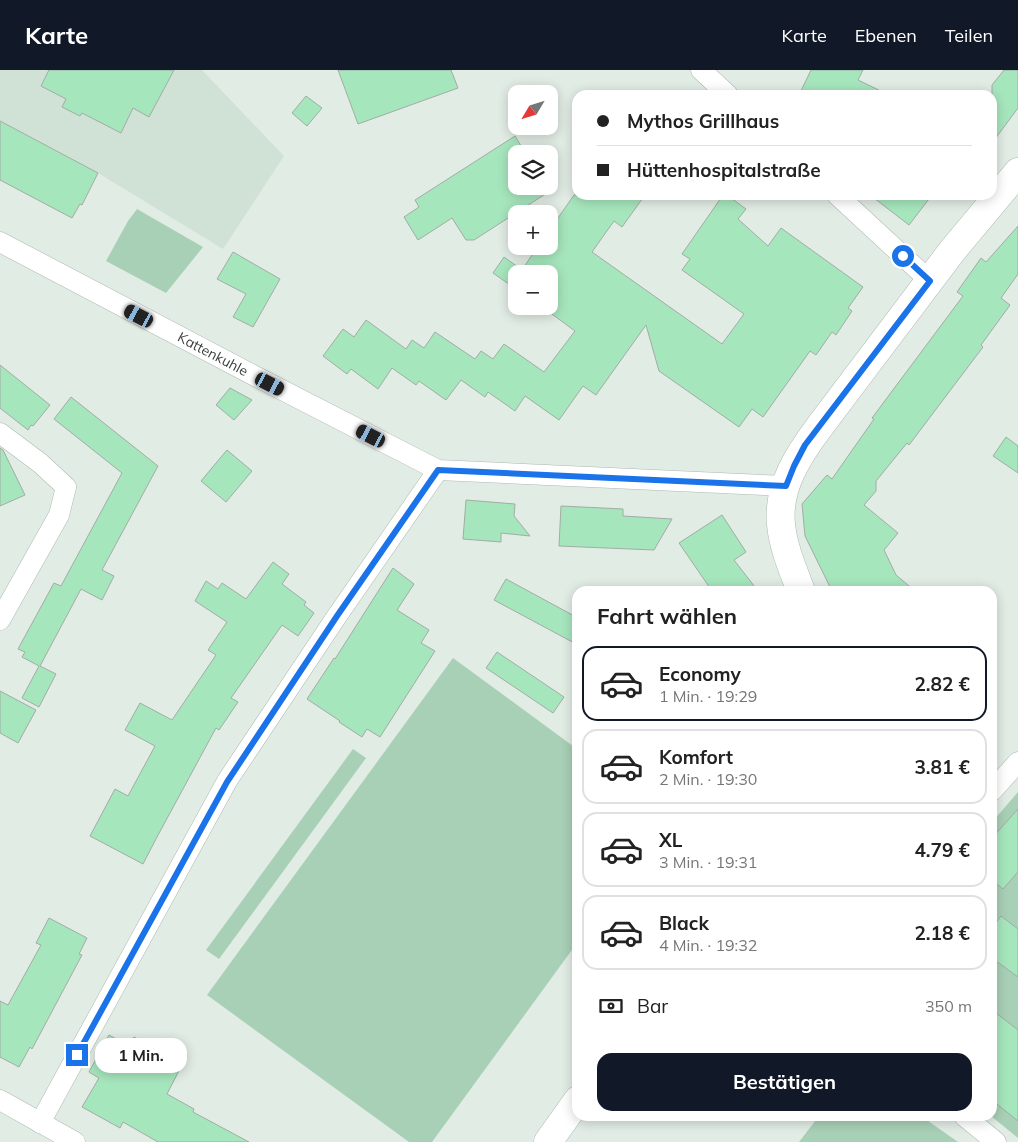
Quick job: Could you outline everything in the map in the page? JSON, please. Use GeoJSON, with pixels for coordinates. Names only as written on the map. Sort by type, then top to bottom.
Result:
{"type":"FeatureCollection","features":[{"type":"Feature","properties":{"kind":"main road"},"geometry":{"type":"LineString","coordinates":[[997,196],[1018,172]]}},
{"type":"Feature","properties":{"kind":"main road"},"geometry":{"type":"LineString","coordinates":[[799,586],[784,544],[781,524],[782,504],[786,486],[794,466],[805,445],[994,200]]}},
{"type":"Feature","properties":{"kind":"main road"},"geometry":{"type":"LineString","coordinates":[[548,1142],[572,1108]]}},
{"type":"Feature","properties":{"kind":"street"},"geometry":{"type":"LineString","coordinates":[[701,70],[723,90]]}},
{"type":"Feature","properties":{"kind":"street"},"geometry":{"type":"LineString","coordinates":[[842,200],[930,281]]}},
{"type":"Feature","properties":{"kind":"street","name":"Kattenkuhle"},"geometry":{"type":"LineString","coordinates":[[0,242],[244,371],[438,470],[786,486]]}},
{"type":"Feature","properties":{"kind":"street"},"geometry":{"type":"LineString","coordinates":[[0,433],[40,463],[66,487],[59,516],[0,620]]}},
{"type":"Feature","properties":{"kind":"street"},"geometry":{"type":"LineString","coordinates":[[40,1123],[227,782],[337,616],[438,470]]}},
{"type":"Feature","properties":{"kind":"street"},"geometry":{"type":"LineString","coordinates":[[997,786],[1018,762]]}},
{"type":"Feature","properties":{"kind":"street"},"geometry":{"type":"LineString","coordinates":[[0,1100],[74,1142]]}},
{"type":"Feature","properties":{"kind":"street"},"geometry":{"type":"LineString","coordinates":[[970,1121],[996,1142]]}},
{"type":"Feature","properties":{"kind":"shaded area"},"geometry":{"type":"Polygon","coordinates":[[[0,70],[202,70],[284,156],[223,249],[98,173],[0,121],[0,70]]]}},
{"type":"Feature","properties":{"kind":"green space"},"geometry":{"type":"Polygon","coordinates":[[[137,209],[203,247],[166,293],[106,261],[128,221],[137,209]]]}},
{"type":"Feature","properties":{"kind":"green space"},"geometry":{"type":"Polygon","coordinates":[[[453,658],[572,745],[572,950],[432,1142],[409,1142],[207,995],[453,658]]]}},
{"type":"Feature","properties":{"kind":"green space"},"geometry":{"type":"Polygon","coordinates":[[[353,749],[366,758],[219,959],[206,950],[353,749]]]}},
{"type":"Feature","properties":{"kind":"green space"},"geometry":{"type":"Polygon","coordinates":[[[1018,792],[1018,1138],[997,1121],[997,816],[1018,792]]]}},
{"type":"Feature","properties":{"kind":"green space"},"geometry":{"type":"Polygon","coordinates":[[[815,1121],[928,1121],[958,1142],[799,1142],[815,1121]]]}},
{"type":"Feature","properties":{"kind":"building"},"geometry":{"type":"Polygon","coordinates":[[[49,70],[174,70],[149,117],[133,108],[121,133],[82,113],[80,116],[62,107],[66,99],[41,86],[49,70]]]}},
{"type":"Feature","properties":{"kind":"building"},"geometry":{"type":"Polygon","coordinates":[[[338,70],[451,70],[458,88],[358,124],[338,70]]]}},
{"type":"Feature","properties":{"kind":"building"},"geometry":{"type":"Polygon","coordinates":[[[811,70],[863,70],[858,80],[879,90],[801,90],[811,70]]]}},
{"type":"Feature","properties":{"kind":"building"},"geometry":{"type":"Polygon","coordinates":[[[1004,70],[1018,70],[1018,108],[997,136],[997,90],[992,90],[992,85],[1004,70]]]}},
{"type":"Feature","properties":{"kind":"building"},"geometry":{"type":"Polygon","coordinates":[[[306,96],[322,108],[307,126],[292,113],[306,96]]]}},
{"type":"Feature","properties":{"kind":"building"},"geometry":{"type":"Polygon","coordinates":[[[0,121],[98,173],[82,205],[80,204],[72,218],[0,180],[0,121]]]}},
{"type":"Feature","properties":{"kind":"building"},"geometry":{"type":"Polygon","coordinates":[[[515,136],[520,145],[508,145],[508,195],[544,195],[528,205],[508,205],[508,218],[474,240],[466,240],[452,218],[418,240],[404,217],[419,207],[415,200],[515,136]]]}},
{"type":"Feature","properties":{"kind":"building"},"geometry":{"type":"Polygon","coordinates":[[[572,198],[572,200],[641,200],[622,227],[614,221],[592,252],[722,344],[744,314],[682,270],[690,259],[682,254],[720,200],[734,200],[746,209],[738,219],[768,246],[781,228],[863,287],[848,308],[852,311],[836,335],[832,332],[816,355],[810,351],[763,417],[752,409],[739,427],[659,371],[646,325],[596,395],[583,386],[559,420],[525,396],[515,411],[488,392],[485,397],[461,380],[446,400],[419,381],[416,385],[392,368],[378,389],[351,369],[347,374],[323,356],[343,329],[354,337],[366,320],[406,349],[412,340],[424,348],[435,332],[475,359],[481,351],[493,359],[504,344],[544,372],[575,331],[553,315],[558,315],[558,265],[525,265],[532,255],[558,255],[558,218],[572,198]]]}},
{"type":"Feature","properties":{"kind":"building"},"geometry":{"type":"Polygon","coordinates":[[[876,200],[928,200],[909,225],[876,200]]]}},
{"type":"Feature","properties":{"kind":"building"},"geometry":{"type":"Polygon","coordinates":[[[1018,226],[1018,274],[1001,298],[1010,305],[981,345],[983,347],[909,445],[907,443],[876,481],[876,491],[864,505],[898,533],[884,550],[896,575],[909,586],[830,586],[805,536],[802,504],[827,475],[832,479],[874,419],[872,418],[963,296],[957,292],[981,258],[986,262],[1018,226]]]}},
{"type":"Feature","properties":{"kind":"building"},"geometry":{"type":"Polygon","coordinates":[[[233,252],[280,279],[253,327],[233,317],[246,294],[217,279],[233,252]]]}},
{"type":"Feature","properties":{"kind":"building"},"geometry":{"type":"Polygon","coordinates":[[[504,257],[515,265],[508,265],[508,283],[493,273],[504,257]]]}},
{"type":"Feature","properties":{"kind":"building"},"geometry":{"type":"Polygon","coordinates":[[[0,365],[50,405],[28,430],[0,408],[0,365]]]}},
{"type":"Feature","properties":{"kind":"building"},"geometry":{"type":"Polygon","coordinates":[[[230,388],[252,400],[234,420],[216,405],[230,388]]]}},
{"type":"Feature","properties":{"kind":"building"},"geometry":{"type":"Polygon","coordinates":[[[71,397],[158,466],[102,570],[114,576],[102,600],[81,589],[40,666],[56,674],[39,707],[22,698],[39,666],[22,657],[25,652],[18,649],[54,583],[61,586],[122,473],[54,419],[71,397]]]}},
{"type":"Feature","properties":{"kind":"building"},"geometry":{"type":"Polygon","coordinates":[[[1006,437],[1018,446],[1018,473],[993,456],[1006,437]]]}},
{"type":"Feature","properties":{"kind":"building"},"geometry":{"type":"Polygon","coordinates":[[[0,448],[3,450],[25,495],[0,506],[0,448]]]}},
{"type":"Feature","properties":{"kind":"building"},"geometry":{"type":"Polygon","coordinates":[[[227,450],[252,471],[226,502],[201,481],[227,450]]]}},
{"type":"Feature","properties":{"kind":"building"},"geometry":{"type":"Polygon","coordinates":[[[466,500],[515,504],[514,516],[530,536],[501,533],[501,542],[463,539],[466,500]]]}},
{"type":"Feature","properties":{"kind":"building"},"geometry":{"type":"Polygon","coordinates":[[[561,506],[623,509],[623,516],[672,519],[654,550],[559,546],[561,506]]]}},
{"type":"Feature","properties":{"kind":"building"},"geometry":{"type":"Polygon","coordinates":[[[722,515],[746,552],[734,560],[754,586],[709,586],[679,543],[722,515]]]}},
{"type":"Feature","properties":{"kind":"building"},"geometry":{"type":"Polygon","coordinates":[[[273,562],[289,574],[282,584],[306,602],[304,605],[314,613],[298,636],[282,625],[231,698],[238,702],[219,730],[216,728],[143,864],[90,836],[115,789],[128,796],[155,746],[125,730],[140,703],[172,720],[216,655],[208,650],[227,622],[195,601],[206,581],[218,589],[222,583],[246,599],[273,562]]]}},
{"type":"Feature","properties":{"kind":"building"},"geometry":{"type":"Polygon","coordinates":[[[393,568],[414,584],[397,610],[429,630],[421,643],[435,651],[380,737],[367,729],[362,737],[307,699],[393,568]]]}},
{"type":"Feature","properties":{"kind":"building"},"geometry":{"type":"Polygon","coordinates":[[[506,579],[572,615],[572,642],[494,600],[506,579]]]}},
{"type":"Feature","properties":{"kind":"building"},"geometry":{"type":"Polygon","coordinates":[[[497,652],[564,697],[553,713],[486,668],[497,652]]]}},
{"type":"Feature","properties":{"kind":"building"},"geometry":{"type":"Polygon","coordinates":[[[0,691],[36,710],[18,743],[0,733],[0,691]]]}},
{"type":"Feature","properties":{"kind":"building"},"geometry":{"type":"Polygon","coordinates":[[[1018,809],[1018,872],[1003,889],[997,884],[997,832],[1018,809]]]}},
{"type":"Feature","properties":{"kind":"building"},"geometry":{"type":"Polygon","coordinates":[[[1001,916],[1018,929],[1018,977],[997,962],[997,921],[1001,916]]]}},
{"type":"Feature","properties":{"kind":"building"},"geometry":{"type":"Polygon","coordinates":[[[49,918],[87,938],[79,954],[82,955],[32,1049],[30,1047],[19,1067],[0,1057],[0,1001],[8,1005],[41,945],[36,943],[49,918]]]}},
{"type":"Feature","properties":{"kind":"building"},"geometry":{"type":"Polygon","coordinates":[[[997,1014],[1018,1030],[1018,1121],[997,1104],[997,1014]]]}},
{"type":"Feature","properties":{"kind":"building"},"geometry":{"type":"Polygon","coordinates":[[[109,1035],[129,1046],[134,1037],[183,1063],[167,1094],[194,1109],[193,1112],[249,1142],[158,1142],[123,1122],[120,1128],[82,1107],[99,1078],[89,1072],[109,1035]]]}},
{"type":"Feature","properties":{"kind":"route"},"geometry":{"type":"LineString","coordinates":[[77,1055],[227,782],[337,616],[438,470],[786,486],[805,445],[930,281],[903,256]]}}]}
